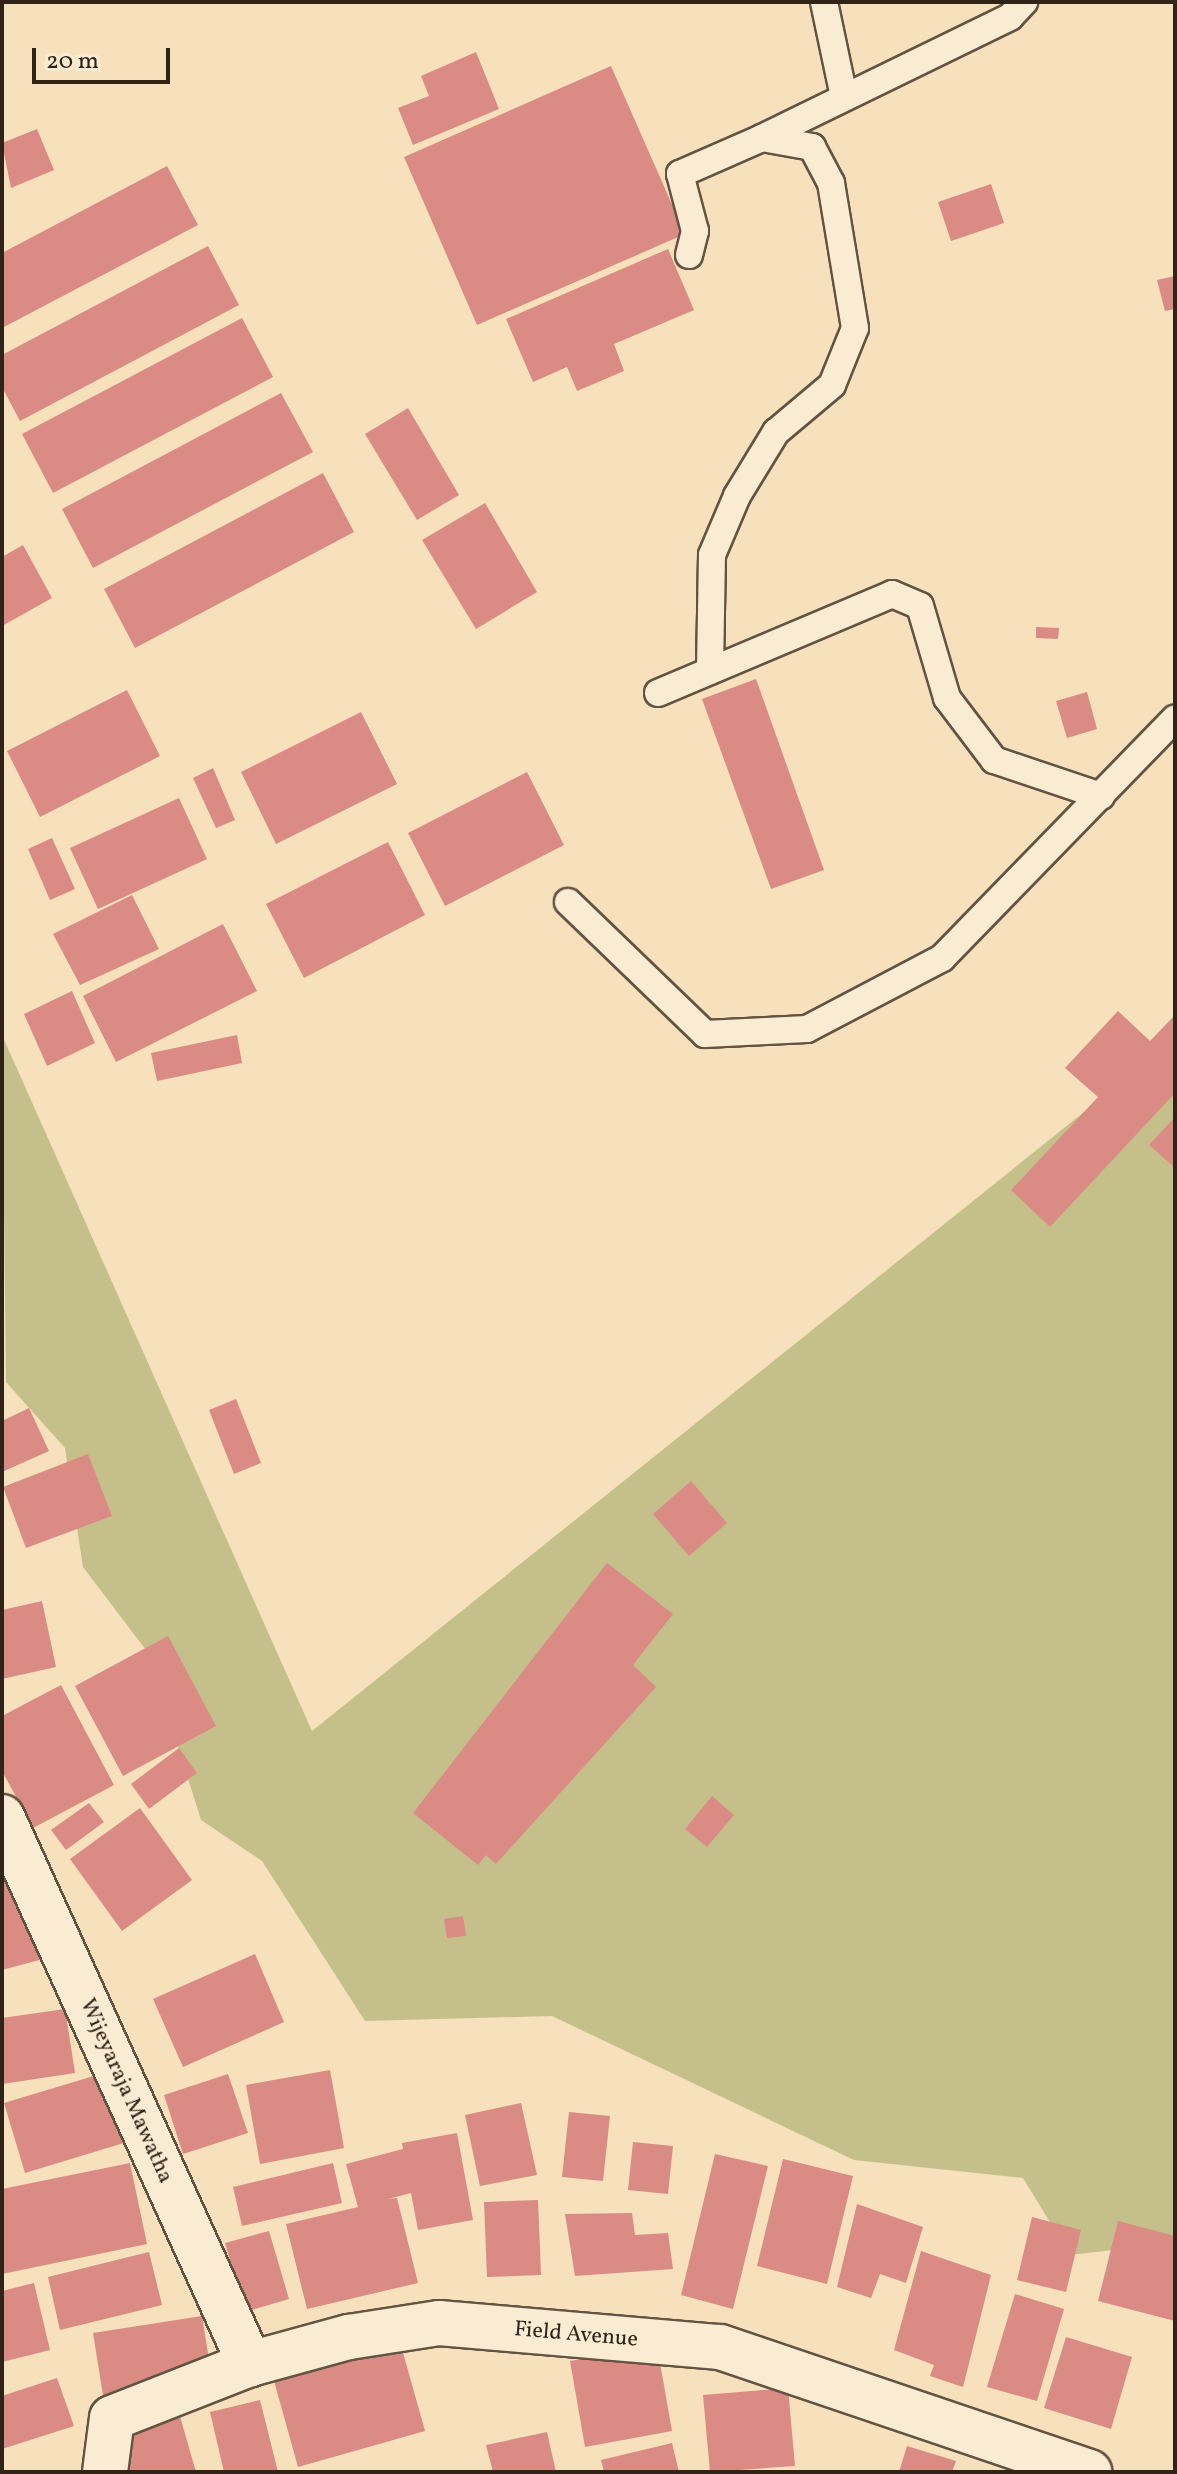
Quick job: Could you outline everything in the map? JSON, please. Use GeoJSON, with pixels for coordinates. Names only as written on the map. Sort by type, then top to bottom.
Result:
{"type":"FeatureCollection","features":[{"type":"Feature","properties":{"kind":"street","name":"Wijeyaraja Mawatha"},"geometry":{"type":"LineString","coordinates":[[2,1817],[250,2364]]}},
{"type":"Feature","properties":{"kind":"street","name":"Field Avenue"},"geometry":{"type":"LineString","coordinates":[[105,2472],[112,2418],[250,2364],[349,2337],[439,2323],[720,2347],[1089,2472]]}},
{"type":"Feature","properties":{"kind":"lane"},"geometry":{"type":"LineString","coordinates":[[824,2],[844,97]]}},
{"type":"Feature","properties":{"kind":"lane"},"geometry":{"type":"LineString","coordinates":[[689,255],[695,231],[680,174],[762,138],[1010,17],[1024,2]]}},
{"type":"Feature","properties":{"kind":"lane"},"geometry":{"type":"LineString","coordinates":[[710,671],[712,555],[737,496],[776,432],[832,385],[855,328],[831,183],[812,147],[762,138]]}},
{"type":"Feature","properties":{"kind":"lane"},"geometry":{"type":"LineString","coordinates":[[658,693],[892,594],[920,606],[947,698],[994,760],[1101,796]]}},
{"type":"Feature","properties":{"kind":"lane"},"geometry":{"type":"LineString","coordinates":[[568,902],[705,1034],[807,1029],[942,958],[1175,718]]}},
{"type":"Feature","properties":{"kind":"shaded area"},"geometry":{"type":"Polygon","coordinates":[[[2,1035],[312,1731],[1175,1039],[1175,2252],[1165,2244],[1070,2255],[1023,2178],[854,2160],[552,2016],[365,2021],[262,1861],[201,1820],[149,1654],[83,1567],[65,1448],[6,1382],[2,1035]]]}},
{"type":"Feature","properties":{"kind":"building"},"geometry":{"type":"Polygon","coordinates":[[[476,52],[499,109],[413,145],[398,108],[429,96],[421,76],[476,52]]]}},
{"type":"Feature","properties":{"kind":"building"},"geometry":{"type":"Polygon","coordinates":[[[611,66],[685,234],[477,325],[404,157],[611,66]]]}},
{"type":"Feature","properties":{"kind":"building"},"geometry":{"type":"Polygon","coordinates":[[[37,129],[54,170],[11,188],[2,143],[37,129]]]}},
{"type":"Feature","properties":{"kind":"building"},"geometry":{"type":"Polygon","coordinates":[[[167,166],[198,225],[2,328],[2,253],[167,166]]]}},
{"type":"Feature","properties":{"kind":"building"},"geometry":{"type":"Polygon","coordinates":[[[991,184],[1004,223],[951,241],[938,202],[991,184]]]}},
{"type":"Feature","properties":{"kind":"building"},"geometry":{"type":"Polygon","coordinates":[[[208,246],[239,305],[20,421],[2,387],[2,355],[208,246]]]}},
{"type":"Feature","properties":{"kind":"building"},"geometry":{"type":"Polygon","coordinates":[[[668,249],[694,310],[614,344],[624,371],[577,391],[567,367],[533,382],[506,319],[668,249]]]}},
{"type":"Feature","properties":{"kind":"building"},"geometry":{"type":"Polygon","coordinates":[[[1175,276],[1175,309],[1165,311],[1157,280],[1175,276]]]}},
{"type":"Feature","properties":{"kind":"building"},"geometry":{"type":"Polygon","coordinates":[[[242,318],[273,377],[53,493],[22,434],[242,318]]]}},
{"type":"Feature","properties":{"kind":"building"},"geometry":{"type":"Polygon","coordinates":[[[281,393],[313,452],[93,568],[62,509],[281,393]]]}},
{"type":"Feature","properties":{"kind":"building"},"geometry":{"type":"Polygon","coordinates":[[[408,408],[459,495],[417,520],[365,434],[408,408]]]}},
{"type":"Feature","properties":{"kind":"building"},"geometry":{"type":"Polygon","coordinates":[[[323,473],[354,532],[135,648],[104,589],[323,473]]]}},
{"type":"Feature","properties":{"kind":"building"},"geometry":{"type":"Polygon","coordinates":[[[485,503],[537,592],[476,629],[422,540],[485,503]]]}},
{"type":"Feature","properties":{"kind":"building"},"geometry":{"type":"Polygon","coordinates":[[[23,545],[52,598],[2,626],[2,557],[23,545]]]}},
{"type":"Feature","properties":{"kind":"building"},"geometry":{"type":"Polygon","coordinates":[[[1036,627],[1059,628],[1058,639],[1036,638],[1036,627]]]}},
{"type":"Feature","properties":{"kind":"building"},"geometry":{"type":"Polygon","coordinates":[[[756,679],[824,870],[771,889],[702,699],[756,679]]]}},
{"type":"Feature","properties":{"kind":"building"},"geometry":{"type":"Polygon","coordinates":[[[127,690],[160,756],[40,817],[7,751],[127,690]]]}},
{"type":"Feature","properties":{"kind":"building"},"geometry":{"type":"Polygon","coordinates":[[[1087,692],[1097,729],[1067,738],[1056,701],[1087,692]]]}},
{"type":"Feature","properties":{"kind":"building"},"geometry":{"type":"Polygon","coordinates":[[[361,712],[397,784],[276,844],[241,772],[361,712]]]}},
{"type":"Feature","properties":{"kind":"building"},"geometry":{"type":"Polygon","coordinates":[[[213,768],[235,820],[216,828],[193,778],[213,768]]]}},
{"type":"Feature","properties":{"kind":"building"},"geometry":{"type":"Polygon","coordinates":[[[527,772],[564,845],[445,906],[408,833],[527,772]]]}},
{"type":"Feature","properties":{"kind":"building"},"geometry":{"type":"Polygon","coordinates":[[[179,798],[207,859],[98,909],[70,848],[179,798]]]}},
{"type":"Feature","properties":{"kind":"building"},"geometry":{"type":"Polygon","coordinates":[[[52,838],[75,889],[50,900],[28,849],[52,838]]]}},
{"type":"Feature","properties":{"kind":"building"},"geometry":{"type":"Polygon","coordinates":[[[388,842],[425,915],[304,978],[266,904],[388,842]]]}},
{"type":"Feature","properties":{"kind":"building"},"geometry":{"type":"Polygon","coordinates":[[[132,895],[159,949],[80,985],[53,934],[132,895]]]}},
{"type":"Feature","properties":{"kind":"building"},"geometry":{"type":"Polygon","coordinates":[[[223,924],[257,991],[116,1062],[83,996],[223,924]]]}},
{"type":"Feature","properties":{"kind":"building"},"geometry":{"type":"Polygon","coordinates":[[[72,991],[95,1043],[47,1066],[24,1014],[72,991]]]}},
{"type":"Feature","properties":{"kind":"building"},"geometry":{"type":"Polygon","coordinates":[[[1118,1011],[1150,1041],[1175,1015],[1175,1093],[1050,1227],[1011,1190],[1098,1097],[1065,1068],[1118,1011]]]}},
{"type":"Feature","properties":{"kind":"building"},"geometry":{"type":"Polygon","coordinates":[[[237,1035],[242,1063],[157,1081],[151,1053],[237,1035]]]}},
{"type":"Feature","properties":{"kind":"building"},"geometry":{"type":"Polygon","coordinates":[[[1175,1117],[1175,1168],[1149,1145],[1175,1117]]]}},
{"type":"Feature","properties":{"kind":"building"},"geometry":{"type":"Polygon","coordinates":[[[236,1399],[261,1463],[234,1474],[209,1410],[236,1399]]]}},
{"type":"Feature","properties":{"kind":"building"},"geometry":{"type":"Polygon","coordinates":[[[29,1408],[49,1451],[2,1472],[2,1421],[29,1408]]]}},
{"type":"Feature","properties":{"kind":"building"},"geometry":{"type":"Polygon","coordinates":[[[88,1454],[112,1516],[26,1548],[3,1487],[88,1454]]]}},
{"type":"Feature","properties":{"kind":"building"},"geometry":{"type":"Polygon","coordinates":[[[691,1481],[727,1523],[689,1556],[653,1514],[691,1481]]]}},
{"type":"Feature","properties":{"kind":"building"},"geometry":{"type":"Polygon","coordinates":[[[607,1563],[673,1614],[633,1665],[656,1687],[496,1864],[486,1855],[478,1865],[413,1813],[607,1563]]]}},
{"type":"Feature","properties":{"kind":"building"},"geometry":{"type":"Polygon","coordinates":[[[42,1601],[56,1667],[2,1679],[2,1610],[42,1601]]]}},
{"type":"Feature","properties":{"kind":"building"},"geometry":{"type":"Polygon","coordinates":[[[168,1636],[216,1726],[123,1776],[75,1686],[168,1636]]]}},
{"type":"Feature","properties":{"kind":"building"},"geometry":{"type":"Polygon","coordinates":[[[61,1685],[114,1785],[33,1828],[2,1771],[2,1716],[61,1685]]]}},
{"type":"Feature","properties":{"kind":"building"},"geometry":{"type":"Polygon","coordinates":[[[179,1748],[197,1773],[149,1809],[131,1784],[179,1748]]]}},
{"type":"Feature","properties":{"kind":"building"},"geometry":{"type":"Polygon","coordinates":[[[712,1796],[734,1815],[707,1847],[685,1829],[712,1796]]]}},
{"type":"Feature","properties":{"kind":"building"},"geometry":{"type":"Polygon","coordinates":[[[89,1803],[104,1822],[66,1850],[51,1830],[89,1803]]]}},
{"type":"Feature","properties":{"kind":"building"},"geometry":{"type":"Polygon","coordinates":[[[140,1808],[192,1880],[122,1931],[70,1859],[140,1808]]]}},
{"type":"Feature","properties":{"kind":"building"},"geometry":{"type":"Polygon","coordinates":[[[20,1877],[43,1959],[2,1970],[2,1882],[20,1877]]]}},
{"type":"Feature","properties":{"kind":"building"},"geometry":{"type":"Polygon","coordinates":[[[463,1916],[466,1936],[447,1938],[444,1919],[463,1916]]]}},
{"type":"Feature","properties":{"kind":"building"},"geometry":{"type":"Polygon","coordinates":[[[255,1954],[284,2022],[183,2067],[153,1999],[255,1954]]]}},
{"type":"Feature","properties":{"kind":"building"},"geometry":{"type":"Polygon","coordinates":[[[65,2009],[75,2073],[2,2084],[2,2018],[65,2009]]]}},
{"type":"Feature","properties":{"kind":"building"},"geometry":{"type":"Polygon","coordinates":[[[330,2070],[344,2148],[260,2164],[246,2085],[330,2070]]]}},
{"type":"Feature","properties":{"kind":"building"},"geometry":{"type":"Polygon","coordinates":[[[107,2072],[127,2142],[25,2173],[4,2103],[107,2072]]]}},
{"type":"Feature","properties":{"kind":"building"},"geometry":{"type":"Polygon","coordinates":[[[228,2074],[248,2133],[183,2154],[164,2095],[228,2074]]]}},
{"type":"Feature","properties":{"kind":"building"},"geometry":{"type":"Polygon","coordinates":[[[521,2103],[537,2175],[480,2186],[465,2115],[521,2103]]]}},
{"type":"Feature","properties":{"kind":"building"},"geometry":{"type":"Polygon","coordinates":[[[569,2112],[610,2116],[603,2181],[562,2177],[569,2112]]]}},
{"type":"Feature","properties":{"kind":"building"},"geometry":{"type":"Polygon","coordinates":[[[457,2133],[473,2220],[418,2230],[411,2193],[388,2199],[397,2198],[418,2283],[307,2309],[286,2224],[358,2207],[346,2164],[403,2149],[402,2143],[457,2133]]]}},
{"type":"Feature","properties":{"kind":"building"},"geometry":{"type":"Polygon","coordinates":[[[633,2142],[673,2146],[668,2194],[628,2190],[633,2142]]]}},
{"type":"Feature","properties":{"kind":"building"},"geometry":{"type":"Polygon","coordinates":[[[715,2154],[768,2166],[733,2309],[681,2295],[715,2154]]]}},
{"type":"Feature","properties":{"kind":"building"},"geometry":{"type":"Polygon","coordinates":[[[783,2159],[853,2176],[827,2284],[757,2266],[783,2159]]]}},
{"type":"Feature","properties":{"kind":"building"},"geometry":{"type":"Polygon","coordinates":[[[130,2163],[147,2244],[2,2274],[2,2189],[130,2163]]]}},
{"type":"Feature","properties":{"kind":"building"},"geometry":{"type":"Polygon","coordinates":[[[333,2163],[342,2203],[242,2226],[233,2187],[333,2163]]]}},
{"type":"Feature","properties":{"kind":"building"},"geometry":{"type":"Polygon","coordinates":[[[538,2200],[541,2275],[487,2277],[484,2202],[538,2200]]]}},
{"type":"Feature","properties":{"kind":"building"},"geometry":{"type":"Polygon","coordinates":[[[857,2204],[923,2227],[906,2283],[880,2274],[871,2298],[837,2287],[857,2204]]]}},
{"type":"Feature","properties":{"kind":"building"},"geometry":{"type":"Polygon","coordinates":[[[632,2213],[635,2235],[668,2233],[673,2269],[575,2276],[565,2214],[632,2213]]]}},
{"type":"Feature","properties":{"kind":"building"},"geometry":{"type":"Polygon","coordinates":[[[1032,2217],[1081,2230],[1066,2292],[1017,2280],[1032,2217]]]}},
{"type":"Feature","properties":{"kind":"building"},"geometry":{"type":"Polygon","coordinates":[[[1118,2221],[1175,2236],[1175,2321],[1098,2301],[1118,2221]]]}},
{"type":"Feature","properties":{"kind":"building"},"geometry":{"type":"Polygon","coordinates":[[[269,2231],[289,2299],[245,2312],[225,2243],[269,2231]]]}},
{"type":"Feature","properties":{"kind":"building"},"geometry":{"type":"Polygon","coordinates":[[[921,2251],[991,2275],[963,2387],[930,2376],[934,2365],[894,2350],[921,2251]]]}},
{"type":"Feature","properties":{"kind":"building"},"geometry":{"type":"Polygon","coordinates":[[[149,2252],[162,2305],[60,2330],[48,2277],[149,2252]]]}},
{"type":"Feature","properties":{"kind":"building"},"geometry":{"type":"Polygon","coordinates":[[[34,2283],[50,2350],[2,2362],[2,2291],[34,2283]]]}},
{"type":"Feature","properties":{"kind":"building"},"geometry":{"type":"Polygon","coordinates":[[[1015,2294],[1064,2309],[1037,2401],[987,2387],[1015,2294]]]}},
{"type":"Feature","properties":{"kind":"building"},"geometry":{"type":"Polygon","coordinates":[[[202,2316],[215,2397],[106,2414],[93,2333],[202,2316]]]}},
{"type":"Feature","properties":{"kind":"building"},"geometry":{"type":"Polygon","coordinates":[[[398,2335],[425,2431],[298,2467],[271,2370],[398,2335]]]}},
{"type":"Feature","properties":{"kind":"building"},"geometry":{"type":"Polygon","coordinates":[[[1066,2337],[1132,2357],[1111,2429],[1044,2408],[1066,2337]]]}},
{"type":"Feature","properties":{"kind":"building"},"geometry":{"type":"Polygon","coordinates":[[[657,2346],[672,2431],[585,2447],[570,2361],[657,2346]]]}},
{"type":"Feature","properties":{"kind":"building"},"geometry":{"type":"Polygon","coordinates":[[[57,2378],[74,2426],[2,2449],[2,2396],[57,2378]]]}},
{"type":"Feature","properties":{"kind":"building"},"geometry":{"type":"Polygon","coordinates":[[[788,2388],[795,2466],[710,2472],[703,2395],[788,2388]]]}},
{"type":"Feature","properties":{"kind":"building"},"geometry":{"type":"Polygon","coordinates":[[[260,2400],[278,2472],[224,2472],[210,2412],[260,2400]]]}},
{"type":"Feature","properties":{"kind":"building"},"geometry":{"type":"Polygon","coordinates":[[[177,2406],[196,2472],[126,2472],[113,2424],[177,2406]]]}},
{"type":"Feature","properties":{"kind":"building"},"geometry":{"type":"Polygon","coordinates":[[[547,2432],[556,2472],[493,2472],[486,2445],[547,2432]]]}},
{"type":"Feature","properties":{"kind":"building"},"geometry":{"type":"Polygon","coordinates":[[[672,2443],[679,2472],[604,2472],[601,2460],[672,2443]]]}},
{"type":"Feature","properties":{"kind":"building"},"geometry":{"type":"Polygon","coordinates":[[[907,2446],[956,2461],[952,2472],[899,2472],[907,2446]]]}}]}
